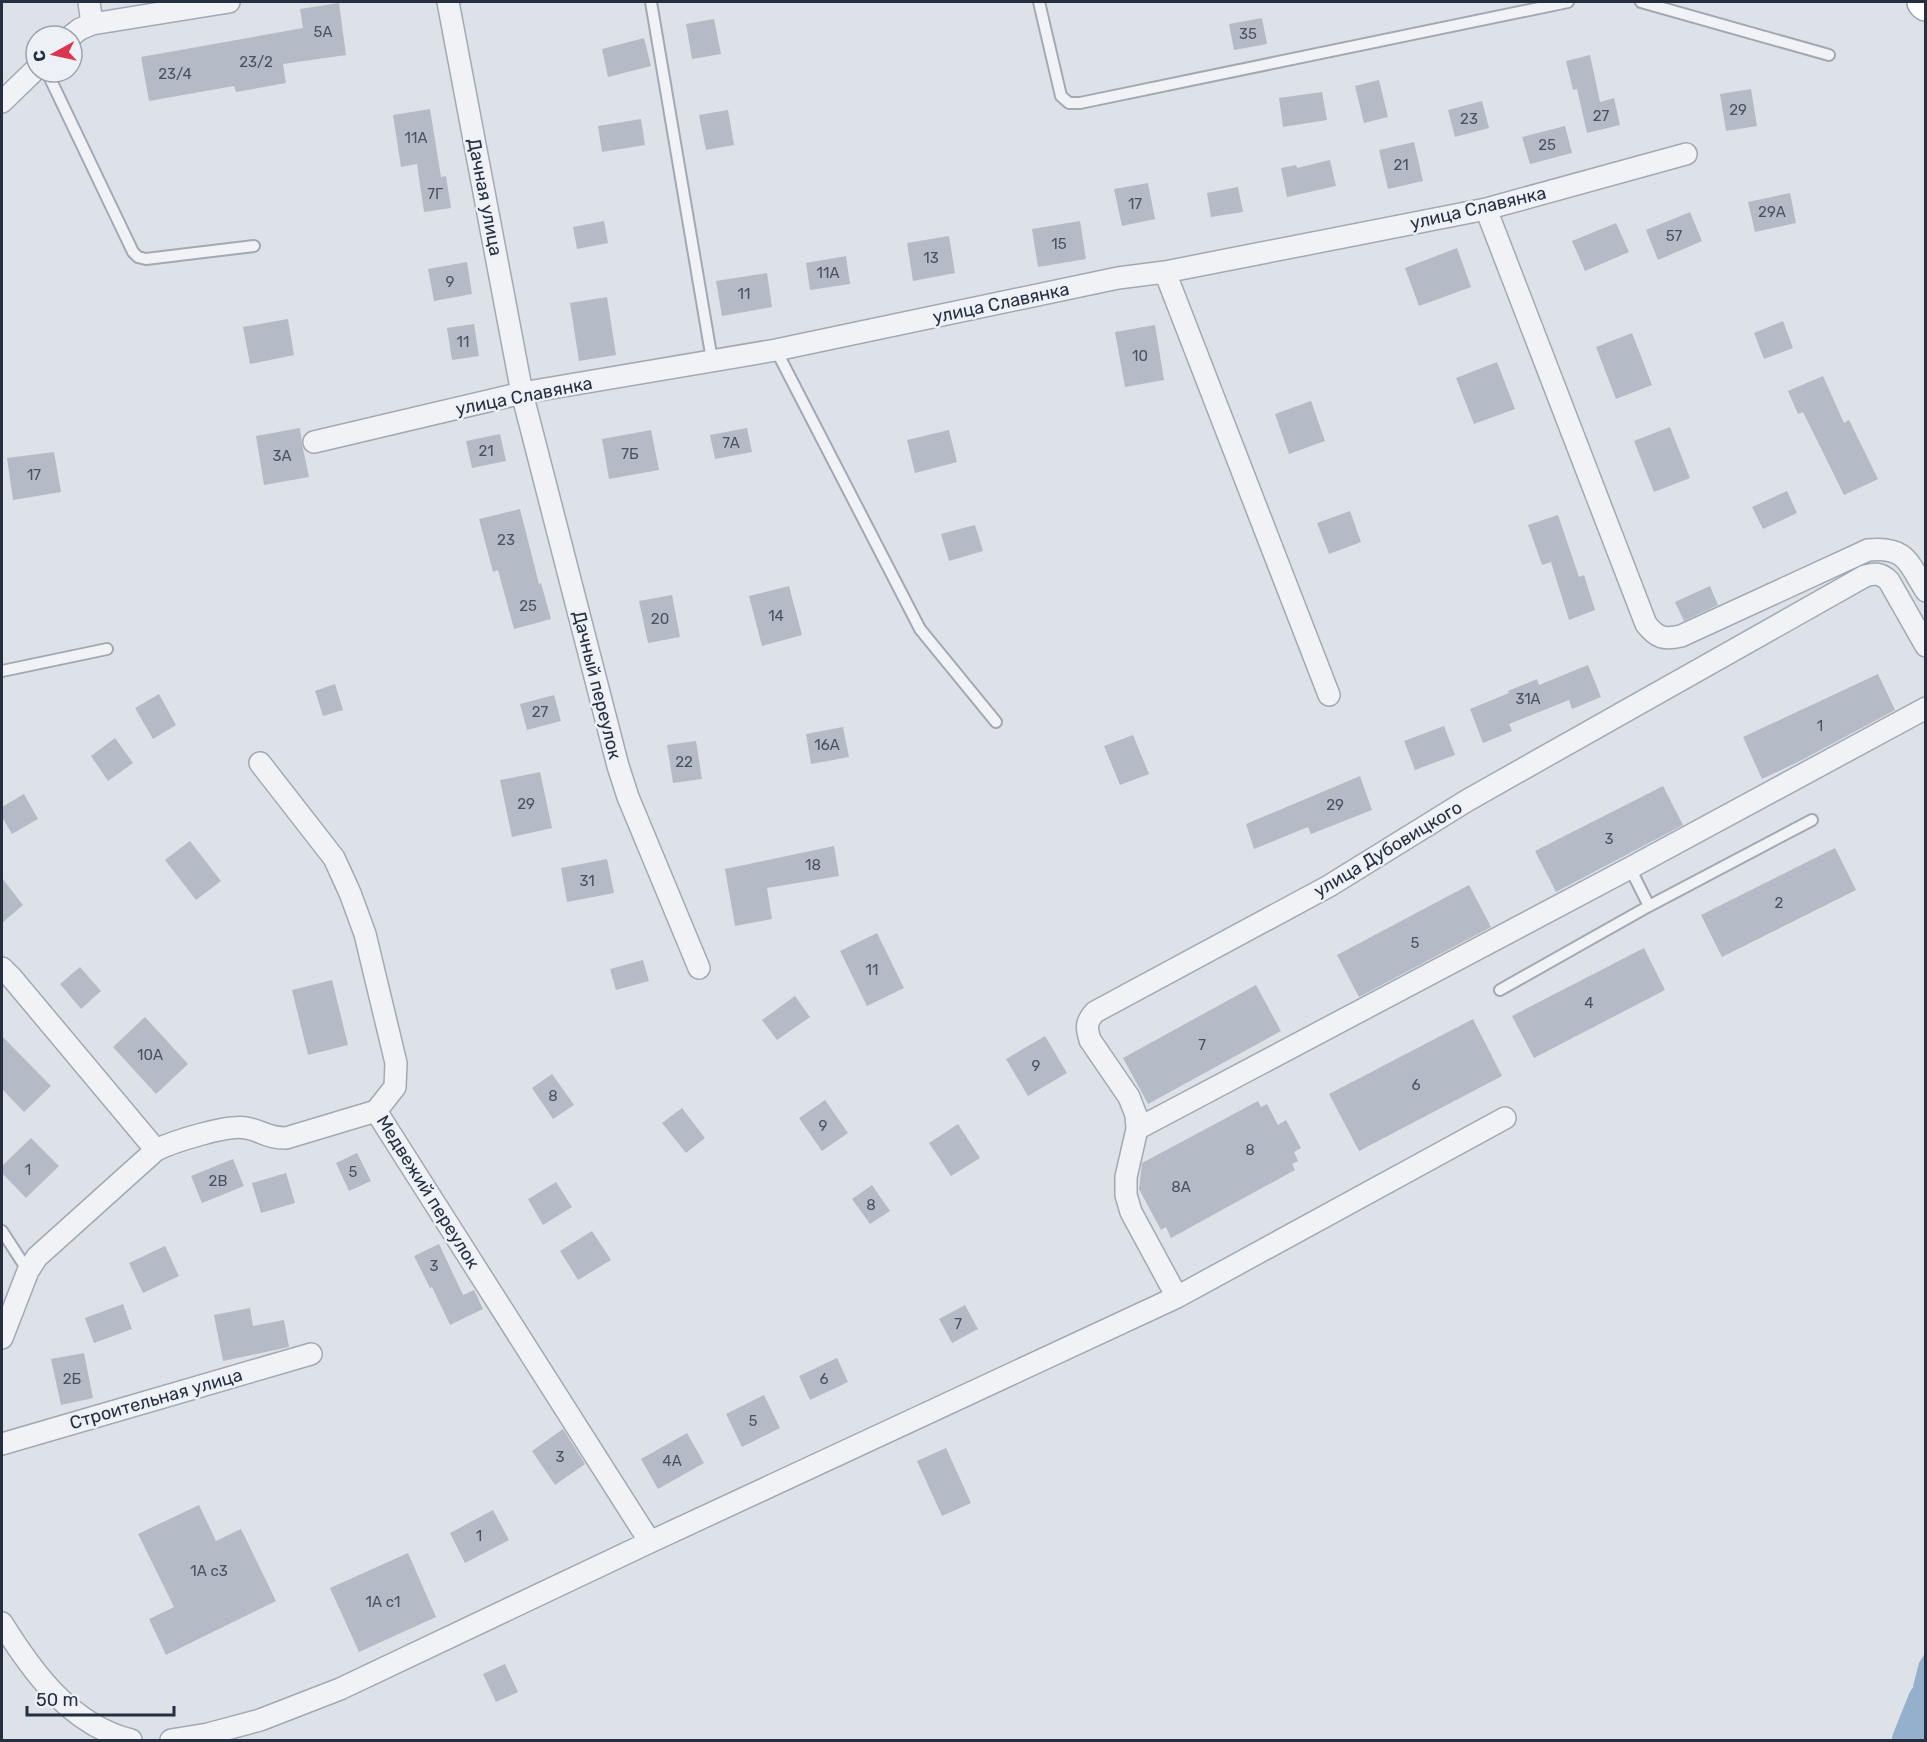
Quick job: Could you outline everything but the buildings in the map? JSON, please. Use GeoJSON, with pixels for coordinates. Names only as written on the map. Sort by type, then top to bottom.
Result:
{"type":"FeatureCollection","features":[{"type":"Feature","properties":{"kind":"street"},"geometry":{"type":"LineString","coordinates":[[89,2],[92,24]]}},
{"type":"Feature","properties":{"kind":"street"},"geometry":{"type":"LineString","coordinates":[[84,27],[92,24],[229,2]]}},
{"type":"Feature","properties":{"kind":"street","name":"Дачная улица"},"geometry":{"type":"LineString","coordinates":[[448,2],[522,393]]}},
{"type":"Feature","properties":{"kind":"street"},"geometry":{"type":"LineString","coordinates":[[2,102],[24,81]]}},
{"type":"Feature","properties":{"kind":"street","name":"улица Славянка"},"geometry":{"type":"LineString","coordinates":[[314,442],[522,393],[776,350],[1118,278],[1165,272],[1486,209],[1686,154]]}},
{"type":"Feature","properties":{"kind":"street"},"geometry":{"type":"LineString","coordinates":[[1486,209],[1646,624],[1655,635],[1667,639],[1681,636],[1868,549],[1884,548],[1896,551],[1908,562],[1926,591]]}},
{"type":"Feature","properties":{"kind":"street"},"geometry":{"type":"LineString","coordinates":[[1165,272],[1329,695]]}},
{"type":"Feature","properties":{"kind":"street","name":"Дачный переулок"},"geometry":{"type":"LineString","coordinates":[[522,393],[618,766],[628,797],[699,968]]}},
{"type":"Feature","properties":{"kind":"street","name":"улица Дубовицкого"},"geometry":{"type":"LineString","coordinates":[[1177,1297],[1131,1212],[1126,1195],[1126,1177],[1137,1129],[1136,1115],[1129,1097],[1090,1040],[1086,1029],[1088,1020],[1095,1012],[1329,886],[1468,800],[1865,576],[1874,573],[1883,575],[1889,581],[1926,646]]}},
{"type":"Feature","properties":{"kind":"street"},"geometry":{"type":"LineString","coordinates":[[1137,1129],[1630,868],[1926,708]]}},
{"type":"Feature","properties":{"kind":"street","name":"Медвежий переулок"},"geometry":{"type":"LineString","coordinates":[[260,763],[334,858],[365,934],[396,1063],[395,1087],[375,1111],[650,1542]]}},
{"type":"Feature","properties":{"kind":"street"},"geometry":{"type":"LineString","coordinates":[[2,968],[156,1150]]}},
{"type":"Feature","properties":{"kind":"street"},"geometry":{"type":"LineString","coordinates":[[2,1338],[28,1271],[37,1257],[156,1150],[171,1142],[232,1128],[245,1127],[273,1138],[286,1138],[375,1111]]}},
{"type":"Feature","properties":{"kind":"street"},"geometry":{"type":"LineString","coordinates":[[171,1740],[216,1732],[260,1720],[340,1689],[1177,1297],[1505,1118]]}},
{"type":"Feature","properties":{"kind":"street","name":"Строительная улица"},"geometry":{"type":"LineString","coordinates":[[2,1444],[311,1354]]}},
{"type":"Feature","properties":{"kind":"street"},"geometry":{"type":"LineString","coordinates":[[2,1630],[45,1685],[73,1711],[98,1728],[124,1740]]}},
{"type":"Feature","properties":{"kind":"lane"},"geometry":{"type":"LineString","coordinates":[[651,2],[712,360]]}},
{"type":"Feature","properties":{"kind":"lane"},"geometry":{"type":"LineString","coordinates":[[1039,2],[1061,96],[1069,103],[1080,103],[1568,2]]}},
{"type":"Feature","properties":{"kind":"lane"},"geometry":{"type":"LineString","coordinates":[[1641,2],[1829,56]]}},
{"type":"Feature","properties":{"kind":"lane"},"geometry":{"type":"LineString","coordinates":[[53,84],[132,252],[138,257],[146,259],[254,246]]}},
{"type":"Feature","properties":{"kind":"lane"},"geometry":{"type":"LineString","coordinates":[[776,350],[920,629],[996,722]]}},
{"type":"Feature","properties":{"kind":"lane"},"geometry":{"type":"LineString","coordinates":[[2,671],[107,649]]}},
{"type":"Feature","properties":{"kind":"lane"},"geometry":{"type":"LineString","coordinates":[[1500,990],[1649,906],[1812,820]]}},
{"type":"Feature","properties":{"kind":"lane"},"geometry":{"type":"LineString","coordinates":[[1630,868],[1649,906]]}},
{"type":"Feature","properties":{"kind":"lane"},"geometry":{"type":"LineString","coordinates":[[2,1232],[28,1271]]}},
{"type":"Feature","properties":{"kind":"water"},"geometry":{"type":"Polygon","coordinates":[[[1925,1653],[1925,1706],[1913,1686],[1919,1663],[1925,1653]]]}},
{"type":"Feature","properties":{"kind":"waterway"},"geometry":{"type":"LineString","coordinates":[[1910,1740],[1926,1700]]}}]}
